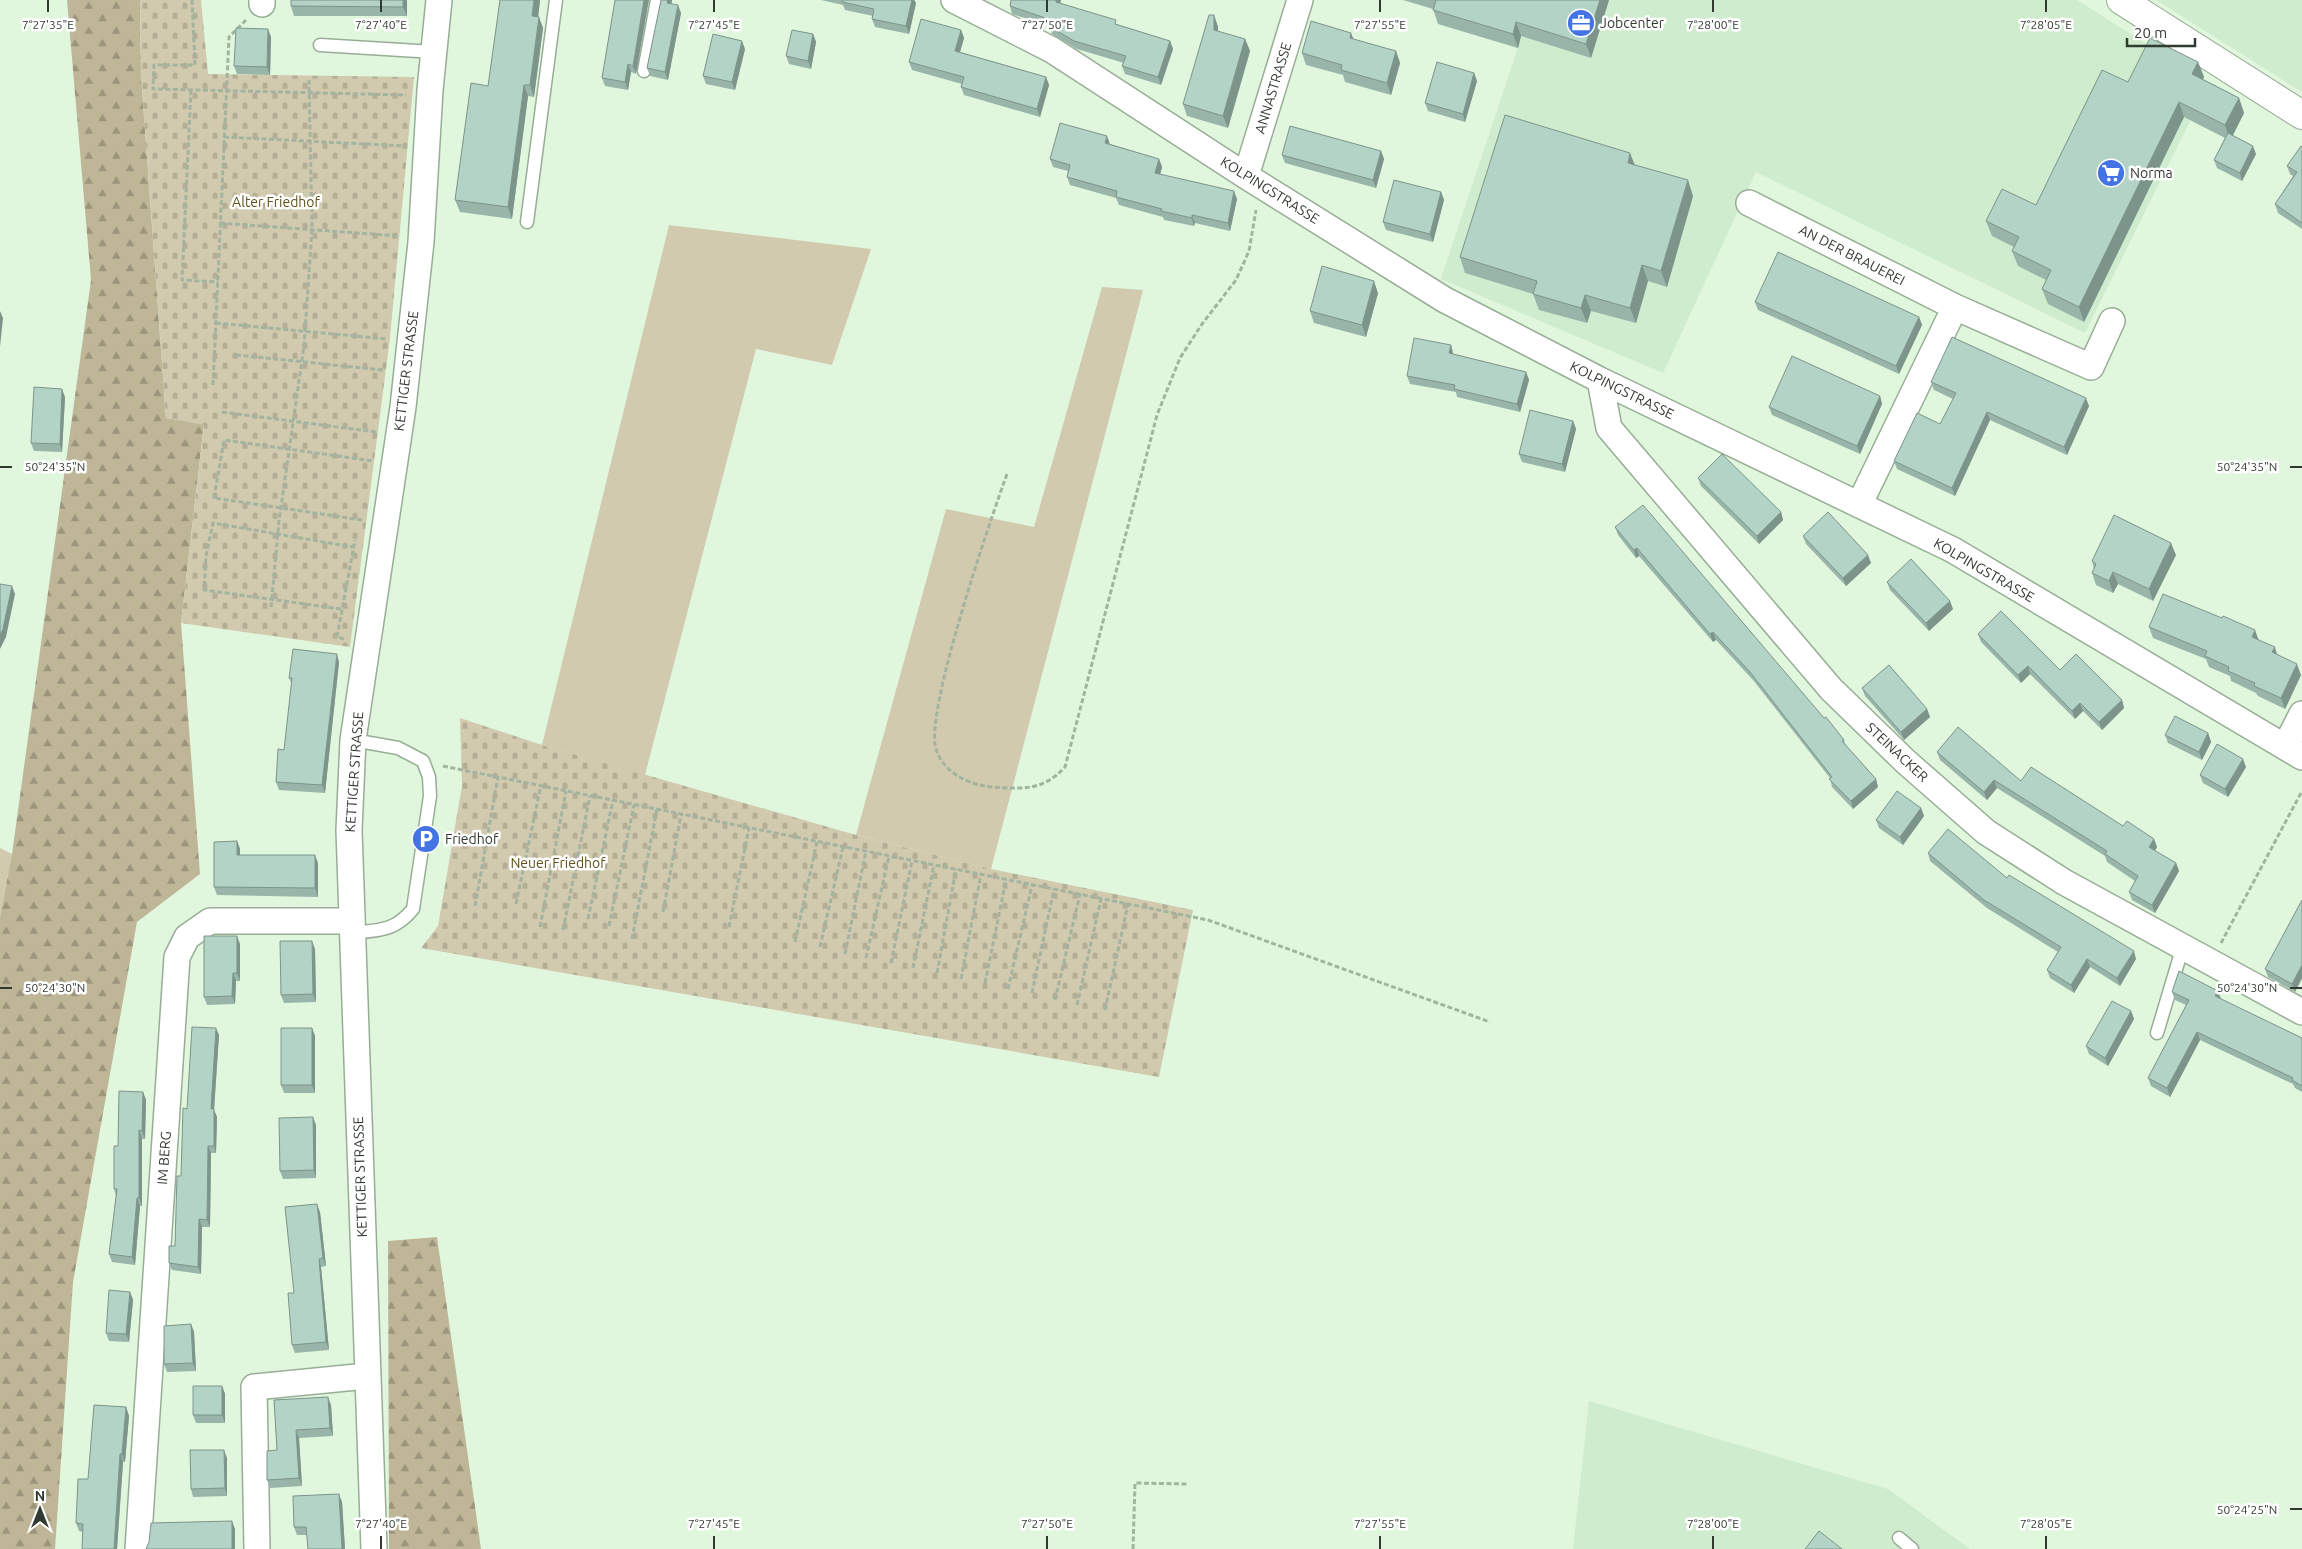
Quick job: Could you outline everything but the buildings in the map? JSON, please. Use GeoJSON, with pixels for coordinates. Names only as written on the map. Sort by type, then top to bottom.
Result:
{"type":"FeatureCollection","features":[{"type":"Feature","properties":{"kind":"main road"},"geometry":{"type":"LineString","coordinates":[[2121,0],[2302,115]]}},
{"type":"Feature","properties":{"kind":"street","name":"KETTIGER STRASSE"},"geometry":{"type":"LineString","coordinates":[[374,1549],[349,830],[353,740],[404,397],[421,242],[439,0]]}},
{"type":"Feature","properties":{"kind":"street","name":"KOLPINGSTRASSE"},"geometry":{"type":"LineString","coordinates":[[954,0],[1052,50],[1253,180],[1445,300],[1600,380],[1952,550],[2294,752]]}},
{"type":"Feature","properties":{"kind":"street","name":"ANNASTRASSE"},"geometry":{"type":"LineString","coordinates":[[1253,180],[1300,0]]}},
{"type":"Feature","properties":{"kind":"street","name":"AN DER BRAUEREI"},"geometry":{"type":"LineString","coordinates":[[1749,203],[1955,307],[2091,367],[2112,321]]}},
{"type":"Feature","properties":{"kind":"street"},"geometry":{"type":"LineString","coordinates":[[1860,505],[1955,307]]}},
{"type":"Feature","properties":{"kind":"street","name":"STEINACKER"},"geometry":{"type":"LineString","coordinates":[[1600,380],[1609,428],[1831,689],[1905,761],[1986,832],[2064,882],[2302,1012]]}},
{"type":"Feature","properties":{"kind":"street"},"geometry":{"type":"LineString","coordinates":[[2294,752],[2302,714]]}},
{"type":"Feature","properties":{"kind":"street","name":"IM BERG"},"geometry":{"type":"LineString","coordinates":[[138,1549],[177,956],[188,937],[210,921],[351,927]]}},
{"type":"Feature","properties":{"kind":"street"},"geometry":{"type":"LineString","coordinates":[[258,1549],[254,1387],[367,1376]]}},
{"type":"Feature","properties":{"kind":"lane"},"geometry":{"type":"LineString","coordinates":[[527,222],[556,0]]}},
{"type":"Feature","properties":{"kind":"lane"},"geometry":{"type":"LineString","coordinates":[[644,71],[657,0]]}},
{"type":"Feature","properties":{"kind":"lane"},"geometry":{"type":"LineString","coordinates":[[320,45],[434,52]]}},
{"type":"Feature","properties":{"kind":"lane"},"geometry":{"type":"LineString","coordinates":[[351,927],[383,930],[402,923],[413,909],[430,796],[429,777],[423,761],[398,748],[353,740]]}},
{"type":"Feature","properties":{"kind":"lane"},"geometry":{"type":"LineString","coordinates":[[2157,1033],[2182,946]]}},
{"type":"Feature","properties":{"kind":"lane"},"geometry":{"type":"LineString","coordinates":[[1899,1538],[1912,1549]]}},
{"type":"Feature","properties":{"kind":"path"},"geometry":{"type":"LineString","coordinates":[[192,0],[195,64],[154,64],[153,89],[414,95]]}},
{"type":"Feature","properties":{"kind":"path"},"geometry":{"type":"LineString","coordinates":[[213,385],[229,37],[262,2]]}},
{"type":"Feature","properties":{"kind":"path"},"geometry":{"type":"LineString","coordinates":[[271,607],[281,508],[305,332],[312,229],[309,80]]}},
{"type":"Feature","properties":{"kind":"path"},"geometry":{"type":"LineString","coordinates":[[191,90],[182,280],[218,282]]}},
{"type":"Feature","properties":{"kind":"path"},"geometry":{"type":"LineString","coordinates":[[224,137],[410,147]]}},
{"type":"Feature","properties":{"kind":"path"},"geometry":{"type":"LineString","coordinates":[[1007,474],[989,524],[943,684],[935,724],[935,747],[942,764],[958,776],[988,786],[1020,789],[1037,786],[1054,779],[1065,767],[1157,415],[1180,358],[1202,324],[1236,280],[1249,251],[1253,180]]}},
{"type":"Feature","properties":{"kind":"path"},"geometry":{"type":"LineString","coordinates":[[220,222],[402,236]]}},
{"type":"Feature","properties":{"kind":"path"},"geometry":{"type":"LineString","coordinates":[[216,323],[392,340]]}},
{"type":"Feature","properties":{"kind":"path"},"geometry":{"type":"LineString","coordinates":[[236,355],[389,370]]}},
{"type":"Feature","properties":{"kind":"path"},"geometry":{"type":"LineString","coordinates":[[222,412],[382,432]]}},
{"type":"Feature","properties":{"kind":"path"},"geometry":{"type":"LineString","coordinates":[[368,521],[214,498],[224,440],[378,461]]}},
{"type":"Feature","properties":{"kind":"path"},"geometry":{"type":"LineString","coordinates":[[341,609],[204,590],[206,556],[213,524],[353,547]]}},
{"type":"Feature","properties":{"kind":"path"},"geometry":{"type":"LineString","coordinates":[[355,540],[337,637],[367,644]]}},
{"type":"Feature","properties":{"kind":"path"},"geometry":{"type":"LineString","coordinates":[[423,761],[1208,920],[1490,1022]]}},
{"type":"Feature","properties":{"kind":"path"},"geometry":{"type":"LineString","coordinates":[[476,906],[498,777]]}},
{"type":"Feature","properties":{"kind":"path"},"geometry":{"type":"LineString","coordinates":[[516,904],[541,785]]}},
{"type":"Feature","properties":{"kind":"path"},"geometry":{"type":"LineString","coordinates":[[540,926],[566,791]]}},
{"type":"Feature","properties":{"kind":"path"},"geometry":{"type":"LineString","coordinates":[[2211,962],[2302,791]]}},
{"type":"Feature","properties":{"kind":"path"},"geometry":{"type":"LineString","coordinates":[[563,930],[590,796]]}},
{"type":"Feature","properties":{"kind":"path"},"geometry":{"type":"LineString","coordinates":[[588,919],[613,800]]}},
{"type":"Feature","properties":{"kind":"path"},"geometry":{"type":"LineString","coordinates":[[609,926],[634,805]]}},
{"type":"Feature","properties":{"kind":"path"},"geometry":{"type":"LineString","coordinates":[[632,938],[656,809]]}},
{"type":"Feature","properties":{"kind":"path"},"geometry":{"type":"LineString","coordinates":[[663,912],[681,814]]}},
{"type":"Feature","properties":{"kind":"path"},"geometry":{"type":"LineString","coordinates":[[730,926],[749,828]]}},
{"type":"Feature","properties":{"kind":"path"},"geometry":{"type":"LineString","coordinates":[[795,942],[817,842]]}},
{"type":"Feature","properties":{"kind":"path"},"geometry":{"type":"LineString","coordinates":[[820,947],[843,847]]}},
{"type":"Feature","properties":{"kind":"path"},"geometry":{"type":"LineString","coordinates":[[844,954],[866,852]]}},
{"type":"Feature","properties":{"kind":"path"},"geometry":{"type":"LineString","coordinates":[[866,958],[889,856]]}},
{"type":"Feature","properties":{"kind":"path"},"geometry":{"type":"LineString","coordinates":[[891,963],[912,861]]}},
{"type":"Feature","properties":{"kind":"path"},"geometry":{"type":"LineString","coordinates":[[913,968],[934,865]]}},
{"type":"Feature","properties":{"kind":"path"},"geometry":{"type":"LineString","coordinates":[[937,973],[956,870]]}},
{"type":"Feature","properties":{"kind":"path"},"geometry":{"type":"LineString","coordinates":[[961,979],[981,874]]}},
{"type":"Feature","properties":{"kind":"path"},"geometry":{"type":"LineString","coordinates":[[985,983],[1006,880]]}},
{"type":"Feature","properties":{"kind":"path"},"geometry":{"type":"LineString","coordinates":[[1008,989],[1032,885]]}},
{"type":"Feature","properties":{"kind":"path"},"geometry":{"type":"LineString","coordinates":[[1032,993],[1054,889]]}},
{"type":"Feature","properties":{"kind":"path"},"geometry":{"type":"LineString","coordinates":[[1055,1000],[1080,894]]}},
{"type":"Feature","properties":{"kind":"path"},"geometry":{"type":"LineString","coordinates":[[1077,1005],[1101,899]]}},
{"type":"Feature","properties":{"kind":"path"},"geometry":{"type":"LineString","coordinates":[[1105,1010],[1128,904]]}},
{"type":"Feature","properties":{"kind":"path"},"geometry":{"type":"LineString","coordinates":[[1133,1549],[1135,1483],[1187,1484]]}},
{"type":"Feature","properties":{"kind":"shaded area"},"geometry":{"type":"Polygon","coordinates":[[[1445,0],[2077,0],[2209,83],[2085,333],[1756,172],[1663,373],[1441,279],[1518,48],[1438,24],[1445,0]]]}},
{"type":"Feature","properties":{"kind":"shaded area"},"geometry":{"type":"Polygon","coordinates":[[[2156,0],[2302,0],[2302,92],[2156,0]]]}},
{"type":"Feature","properties":{"kind":"shaded area"},"geometry":{"type":"Polygon","coordinates":[[[1589,1401],[1888,1489],[1970,1549],[1573,1549],[1589,1401]]]}},
{"type":"Feature","properties":{"kind":"green space"},"geometry":{"type":"Polygon","coordinates":[[[67,0],[140,0],[141,75],[166,418],[204,424],[181,623],[200,874],[137,922],[73,1282],[55,1549],[0,1549],[0,917],[12,854],[91,280],[67,0]]]}},
{"type":"Feature","properties":{"kind":"green space","name":"Alter Friedhof"},"geometry":{"type":"Polygon","coordinates":[[[140,0],[201,0],[208,74],[414,77],[390,338],[350,647],[181,623],[204,425],[166,418],[141,75],[140,0]]]}},
{"type":"Feature","properties":{"kind":"green space"},"geometry":{"type":"Polygon","coordinates":[[[669,225],[871,249],[832,365],[756,349],[645,775],[542,745],[669,225]]]}},
{"type":"Feature","properties":{"kind":"green space"},"geometry":{"type":"Polygon","coordinates":[[[1102,287],[1143,290],[991,869],[856,835],[946,509],[1034,527],[1102,287]]]}},
{"type":"Feature","properties":{"kind":"green space","name":"Neuer Friedhof"},"geometry":{"type":"Polygon","coordinates":[[[460,718],[542,745],[856,835],[991,869],[1193,910],[1159,1077],[421,948],[438,926],[462,786],[460,718]]]}},
{"type":"Feature","properties":{"kind":"green space"},"geometry":{"type":"Polygon","coordinates":[[[0,848],[12,854],[0,917],[0,848]]]}},
{"type":"Feature","properties":{"kind":"green space"},"geometry":{"type":"Polygon","coordinates":[[[437,1237],[481,1549],[389,1549],[388,1241],[437,1237]]]}},
{"type":"Feature","properties":{"kind":"place","name":"Jobcenter"},"geometry":{"type":"Point","coordinates":[1581,23]}},
{"type":"Feature","properties":{"kind":"place","name":"Norma"},"geometry":{"type":"Point","coordinates":[2111,173]}},
{"type":"Feature","properties":{"kind":"place","name":"Friedhof"},"geometry":{"type":"Point","coordinates":[426,839]}}]}
